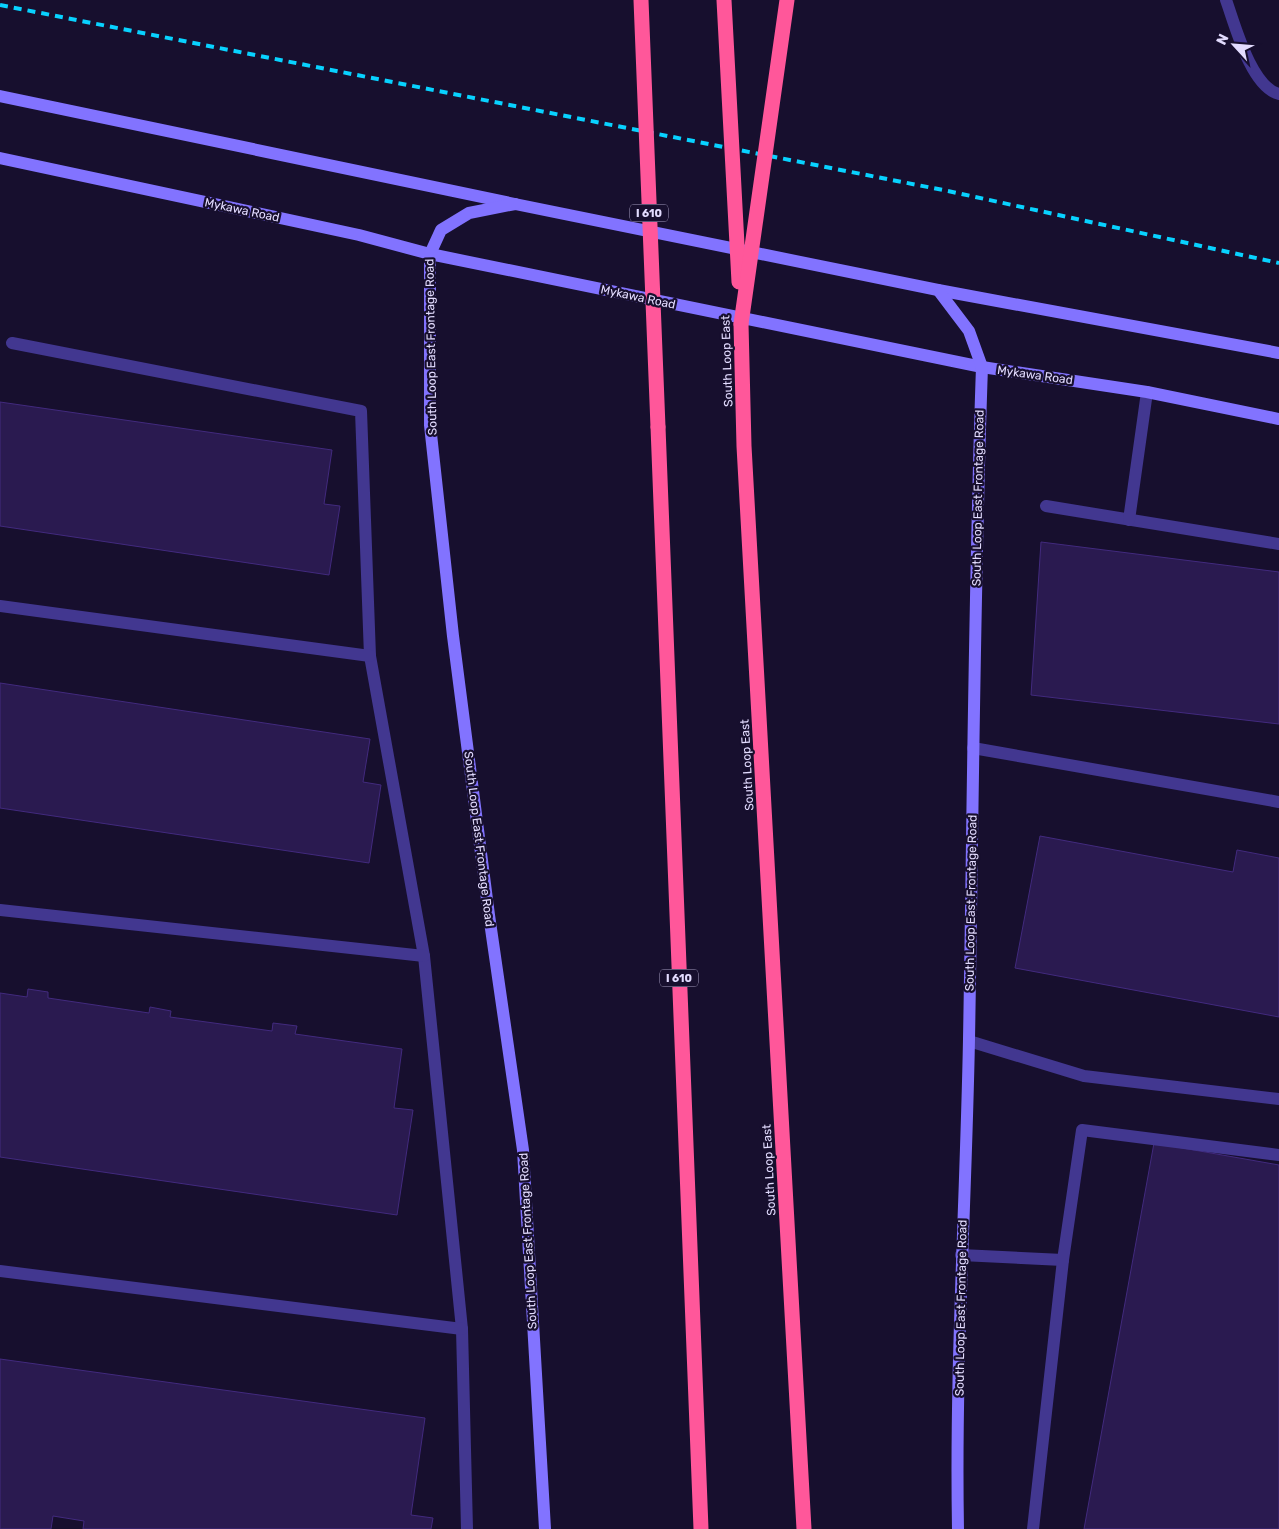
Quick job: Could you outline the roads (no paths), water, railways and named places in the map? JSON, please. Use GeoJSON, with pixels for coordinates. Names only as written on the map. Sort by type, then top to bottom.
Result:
{"type":"FeatureCollection","features":[{"type":"Feature","properties":{"kind":"highway","name":"South Loop East"},"geometry":{"type":"LineString","coordinates":[[724,0],[741,324],[744,446],[804,1529]]}},
{"type":"Feature","properties":{"kind":"highway"},"geometry":{"type":"LineString","coordinates":[[741,324],[787,0]]}},
{"type":"Feature","properties":{"kind":"highway","name":"I 610"},"geometry":{"type":"LineString","coordinates":[[640,2],[700,1529]]}},
{"type":"Feature","properties":{"kind":"main road"},"geometry":{"type":"LineString","coordinates":[[0,96],[938,290],[1279,353]]}},
{"type":"Feature","properties":{"kind":"main road","name":"Mykawa Road"},"geometry":{"type":"LineString","coordinates":[[0,158],[359,235],[430,254],[982,367],[1147,392],[1279,419]]}},
{"type":"Feature","properties":{"kind":"main road","name":"South Loop East Frontage Road"},"geometry":{"type":"LineString","coordinates":[[515,204],[469,214],[441,230],[430,254],[430,425],[453,636],[488,915],[523,1150],[544,1529]]}},
{"type":"Feature","properties":{"kind":"main road","name":"South Loop East Frontage Road"},"geometry":{"type":"LineString","coordinates":[[938,290],[969,331],[982,367],[973,748],[969,1041],[961,1255],[958,1529]]}},
{"type":"Feature","properties":{"kind":"lane"},"geometry":{"type":"LineString","coordinates":[[1226,0],[1252,69],[1272,92],[1279,94]]}},
{"type":"Feature","properties":{"kind":"lane"},"geometry":{"type":"LineString","coordinates":[[12,343],[361,411],[370,656],[424,956],[462,1329],[467,1529]]}},
{"type":"Feature","properties":{"kind":"lane"},"geometry":{"type":"LineString","coordinates":[[1129,520],[1147,392]]}},
{"type":"Feature","properties":{"kind":"lane"},"geometry":{"type":"LineString","coordinates":[[1046,506],[1279,544]]}},
{"type":"Feature","properties":{"kind":"lane"},"geometry":{"type":"LineString","coordinates":[[0,606],[370,656]]}},
{"type":"Feature","properties":{"kind":"lane"},"geometry":{"type":"LineString","coordinates":[[973,748],[1279,802]]}},
{"type":"Feature","properties":{"kind":"lane"},"geometry":{"type":"LineString","coordinates":[[0,910],[424,956]]}},
{"type":"Feature","properties":{"kind":"lane"},"geometry":{"type":"LineString","coordinates":[[969,1041],[1084,1076],[1279,1099]]}},
{"type":"Feature","properties":{"kind":"lane"},"geometry":{"type":"LineString","coordinates":[[1033,1529],[1063,1260],[1082,1130],[1279,1155]]}},
{"type":"Feature","properties":{"kind":"lane"},"geometry":{"type":"LineString","coordinates":[[961,1255],[1063,1260]]}},
{"type":"Feature","properties":{"kind":"lane"},"geometry":{"type":"LineString","coordinates":[[0,1270],[462,1329]]}},
{"type":"Feature","properties":{"kind":"railway"},"geometry":{"type":"LineString","coordinates":[[0,5],[948,191],[1279,263]]}}]}
